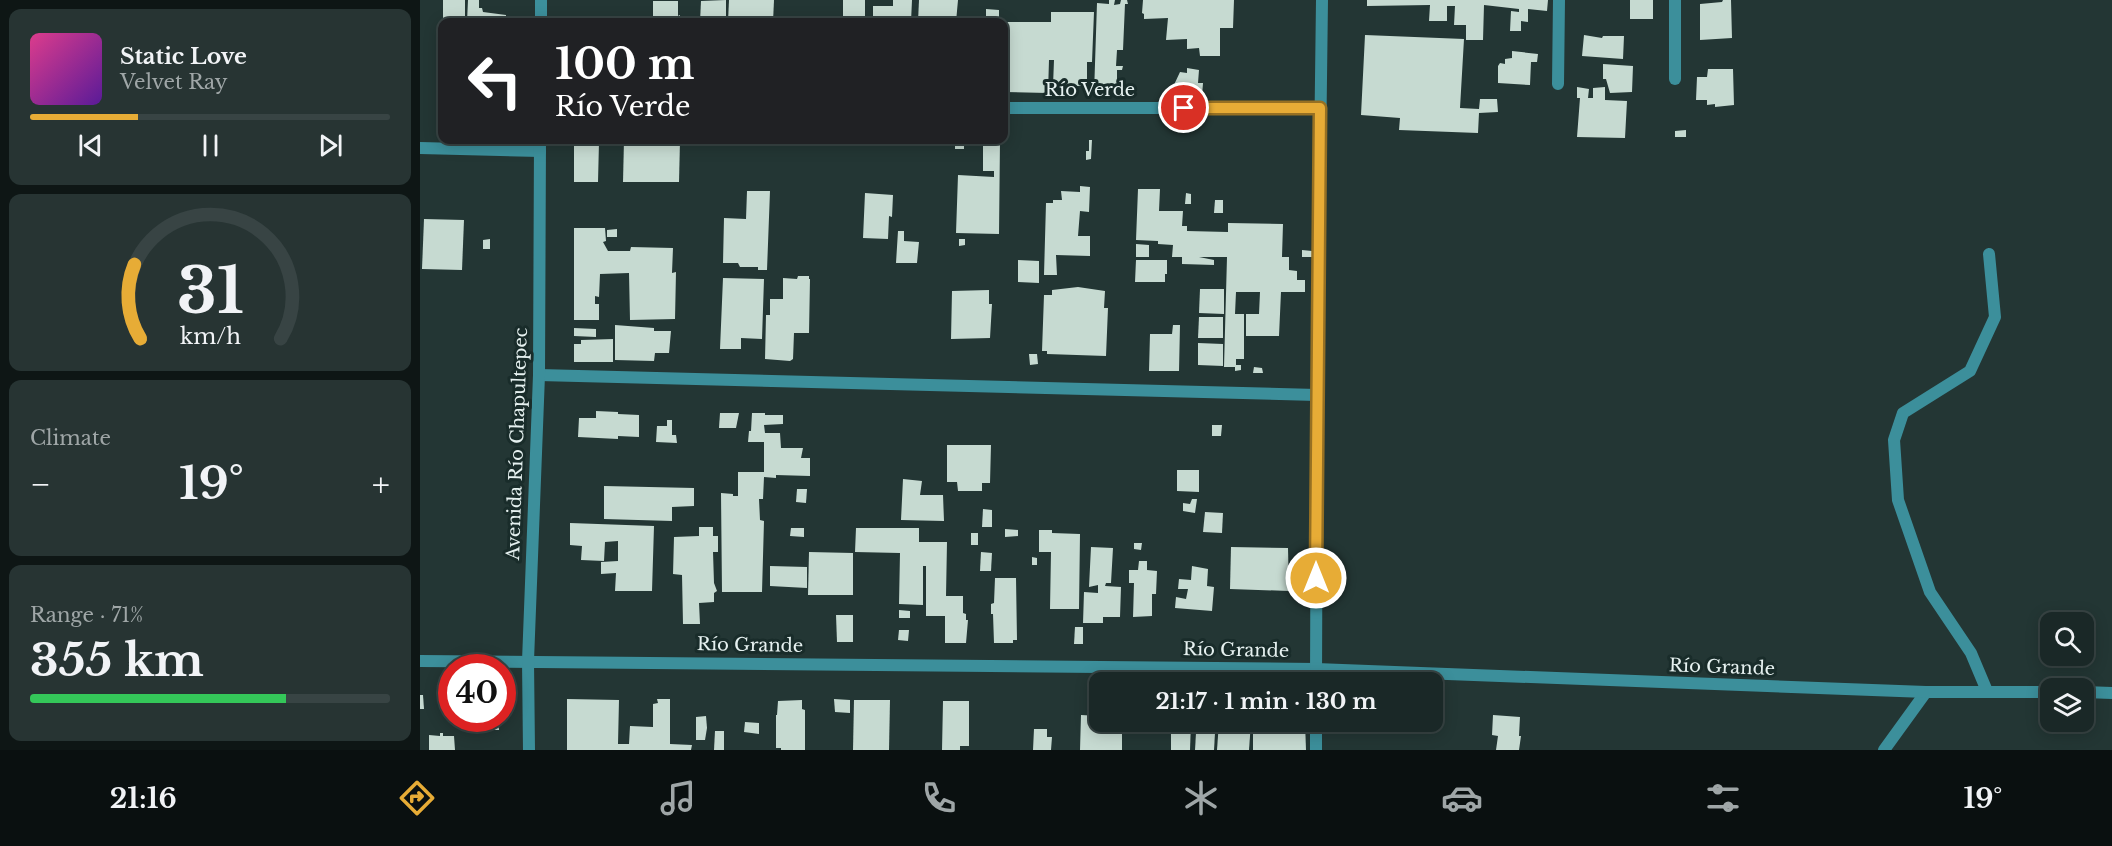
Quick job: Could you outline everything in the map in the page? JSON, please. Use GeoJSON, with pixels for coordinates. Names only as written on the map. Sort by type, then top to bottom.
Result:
{"type":"FeatureCollection","features":[{"type":"Feature","properties":{"kind":"street"},"geometry":{"type":"LineString","coordinates":[[541,0],[541,18]]}},
{"type":"Feature","properties":{"kind":"street"},"geometry":{"type":"LineString","coordinates":[[1316,669],[1322,0]]}},
{"type":"Feature","properties":{"kind":"street"},"geometry":{"type":"LineString","coordinates":[[1558,84],[1559,0]]}},
{"type":"Feature","properties":{"kind":"street"},"geometry":{"type":"LineString","coordinates":[[1675,0],[1675,79]]}},
{"type":"Feature","properties":{"kind":"street","name":"Río Verde"},"geometry":{"type":"LineString","coordinates":[[1008,108],[1320,108]]}},
{"type":"Feature","properties":{"kind":"street"},"geometry":{"type":"LineString","coordinates":[[420,148],[540,145]]}},
{"type":"Feature","properties":{"kind":"street","name":"Avenida Río Chapultepec"},"geometry":{"type":"LineString","coordinates":[[529,750],[528,661],[539,375],[540,145]]}},
{"type":"Feature","properties":{"kind":"street"},"geometry":{"type":"LineString","coordinates":[[1987,692],[1971,653],[1930,592],[1898,500],[1894,440],[1903,413],[1970,371],[1995,317],[1989,254]]}},
{"type":"Feature","properties":{"kind":"street"},"geometry":{"type":"LineString","coordinates":[[539,375],[1317,395]]}},
{"type":"Feature","properties":{"kind":"street","name":"Río Grande"},"geometry":{"type":"LineString","coordinates":[[420,661],[1316,669],[1926,692],[2040,692]]}},
{"type":"Feature","properties":{"kind":"street"},"geometry":{"type":"LineString","coordinates":[[1884,750],[1926,692]]}},
{"type":"Feature","properties":{"kind":"street"},"geometry":{"type":"LineString","coordinates":[[2094,692],[2112,693]]}},
{"type":"Feature","properties":{"kind":"street"},"geometry":{"type":"LineString","coordinates":[[1316,732],[1316,750]]}},
{"type":"Feature","properties":{"kind":"street"},"geometry":{"type":"LineString","coordinates":[[1894,736],[1896,750]]}},
{"type":"Feature","properties":{"kind":"building"},"geometry":{"type":"Polygon","coordinates":[[[443,0],[465,0],[465,18],[443,18],[443,0]]]}},
{"type":"Feature","properties":{"kind":"building"},"geometry":{"type":"Polygon","coordinates":[[[468,0],[479,0],[479,8],[482,8],[483,12],[506,15],[506,18],[467,18],[468,0]]]}},
{"type":"Feature","properties":{"kind":"building"},"geometry":{"type":"Polygon","coordinates":[[[726,0],[726,18],[700,18],[701,1],[726,0]]]}},
{"type":"Feature","properties":{"kind":"building"},"geometry":{"type":"Polygon","coordinates":[[[729,0],[774,0],[773,18],[728,18],[729,0]]]}},
{"type":"Feature","properties":{"kind":"building"},"geometry":{"type":"Polygon","coordinates":[[[843,0],[865,0],[865,18],[843,18],[843,0]]]}},
{"type":"Feature","properties":{"kind":"building"},"geometry":{"type":"Polygon","coordinates":[[[893,0],[912,0],[911,18],[873,18],[873,6],[893,6],[893,0]]]}},
{"type":"Feature","properties":{"kind":"building"},"geometry":{"type":"Polygon","coordinates":[[[919,0],[958,0],[956,18],[918,18],[919,0]]]}},
{"type":"Feature","properties":{"kind":"building"},"geometry":{"type":"Polygon","coordinates":[[[1109,0],[1115,0],[1114,5],[1120,4],[1121,0],[1127,0],[1128,4],[1125,4],[1123,50],[1117,50],[1116,66],[1123,66],[1122,70],[1117,70],[1117,94],[1094,94],[1097,3],[1109,4],[1109,0]]]}},
{"type":"Feature","properties":{"kind":"building"},"geometry":{"type":"Polygon","coordinates":[[[1143,0],[1234,0],[1233,28],[1220,28],[1220,56],[1200,56],[1199,48],[1187,49],[1187,39],[1166,40],[1168,18],[1144,19],[1143,0]]]}},
{"type":"Feature","properties":{"kind":"building"},"geometry":{"type":"Polygon","coordinates":[[[1367,0],[1548,0],[1547,11],[1528,9],[1528,22],[1521,21],[1521,31],[1510,31],[1511,11],[1519,12],[1519,9],[1484,5],[1483,40],[1466,40],[1466,25],[1454,25],[1455,6],[1447,6],[1447,21],[1429,21],[1430,5],[1367,6],[1367,0]]]}},
{"type":"Feature","properties":{"kind":"building"},"geometry":{"type":"Polygon","coordinates":[[[1630,0],[1653,0],[1653,19],[1630,19],[1630,0]]]}},
{"type":"Feature","properties":{"kind":"building"},"geometry":{"type":"Polygon","coordinates":[[[1731,0],[1732,38],[1700,40],[1700,4],[1731,0]]]}},
{"type":"Feature","properties":{"kind":"building"},"geometry":{"type":"Polygon","coordinates":[[[653,1],[678,1],[680,18],[653,18],[653,1]]]}},
{"type":"Feature","properties":{"kind":"building"},"geometry":{"type":"Polygon","coordinates":[[[986,9],[999,10],[999,18],[986,18],[986,9]]]}},
{"type":"Feature","properties":{"kind":"building"},"geometry":{"type":"Polygon","coordinates":[[[1051,12],[1094,12],[1092,62],[1087,62],[1087,86],[1053,86],[1054,60],[1049,60],[1048,93],[1008,92],[1008,22],[1051,22],[1051,12]]]}},
{"type":"Feature","properties":{"kind":"building"},"geometry":{"type":"Polygon","coordinates":[[[1365,35],[1464,39],[1460,108],[1479,109],[1480,99],[1497,99],[1498,112],[1479,113],[1478,133],[1399,130],[1400,118],[1361,115],[1365,35]]]}},
{"type":"Feature","properties":{"kind":"building"},"geometry":{"type":"Polygon","coordinates":[[[1584,35],[1602,38],[1603,36],[1624,36],[1623,59],[1582,56],[1584,35]]]}},
{"type":"Feature","properties":{"kind":"building"},"geometry":{"type":"Polygon","coordinates":[[[1512,51],[1538,54],[1537,62],[1531,62],[1530,85],[1498,83],[1498,66],[1500,63],[1505,64],[1505,59],[1512,58],[1512,51]]]}},
{"type":"Feature","properties":{"kind":"building"},"geometry":{"type":"Polygon","coordinates":[[[1603,64],[1633,66],[1632,92],[1610,93],[1606,79],[1603,79],[1603,64]]]}},
{"type":"Feature","properties":{"kind":"building"},"geometry":{"type":"Polygon","coordinates":[[[1187,68],[1199,70],[1198,83],[1203,83],[1202,96],[1186,95],[1173,87],[1180,72],[1187,73],[1187,68]]]}},
{"type":"Feature","properties":{"kind":"building"},"geometry":{"type":"Polygon","coordinates":[[[1708,69],[1733,69],[1734,105],[1715,107],[1715,104],[1707,105],[1707,100],[1696,100],[1697,77],[1707,77],[1708,69]]]}},
{"type":"Feature","properties":{"kind":"building"},"geometry":{"type":"Polygon","coordinates":[[[1577,87],[1589,89],[1588,98],[1593,98],[1593,88],[1605,87],[1605,100],[1627,101],[1625,138],[1577,137],[1580,98],[1577,98],[1577,87]]]}},
{"type":"Feature","properties":{"kind":"building"},"geometry":{"type":"Polygon","coordinates":[[[1686,130],[1686,137],[1675,137],[1675,131],[1686,130]]]}},
{"type":"Feature","properties":{"kind":"building"},"geometry":{"type":"Polygon","coordinates":[[[1089,140],[1092,140],[1091,159],[1086,160],[1086,151],[1089,151],[1089,140]]]}},
{"type":"Feature","properties":{"kind":"building"},"geometry":{"type":"Polygon","coordinates":[[[574,144],[599,144],[598,182],[574,182],[574,144]]]}},
{"type":"Feature","properties":{"kind":"building"},"geometry":{"type":"Polygon","coordinates":[[[624,144],[680,144],[679,182],[623,182],[624,144]]]}},
{"type":"Feature","properties":{"kind":"building"},"geometry":{"type":"Polygon","coordinates":[[[955,144],[964,144],[964,149],[955,149],[955,144]]]}},
{"type":"Feature","properties":{"kind":"building"},"geometry":{"type":"Polygon","coordinates":[[[983,144],[1000,144],[999,234],[956,233],[958,175],[994,177],[994,171],[983,171],[983,144]]]}},
{"type":"Feature","properties":{"kind":"building"},"geometry":{"type":"Polygon","coordinates":[[[1080,186],[1090,187],[1089,212],[1080,211],[1078,236],[1090,236],[1090,256],[1056,255],[1057,275],[1044,275],[1046,203],[1062,200],[1061,191],[1080,192],[1080,186]]]}},
{"type":"Feature","properties":{"kind":"building"},"geometry":{"type":"Polygon","coordinates":[[[1138,189],[1160,189],[1159,211],[1183,211],[1182,226],[1187,226],[1187,231],[1228,232],[1228,223],[1283,224],[1282,257],[1289,257],[1289,270],[1297,271],[1297,280],[1305,280],[1305,292],[1281,292],[1279,336],[1246,336],[1246,314],[1259,314],[1260,292],[1236,292],[1235,314],[1244,314],[1244,359],[1236,359],[1236,365],[1241,365],[1241,370],[1235,371],[1235,367],[1224,367],[1227,257],[1199,257],[1214,260],[1214,265],[1182,264],[1182,257],[1172,257],[1173,245],[1158,244],[1158,241],[1136,240],[1138,189]]]}},
{"type":"Feature","properties":{"kind":"building"},"geometry":{"type":"Polygon","coordinates":[[[747,191],[770,191],[767,270],[758,270],[758,267],[740,267],[738,263],[723,263],[724,218],[746,219],[747,191]]]}},
{"type":"Feature","properties":{"kind":"building"},"geometry":{"type":"Polygon","coordinates":[[[865,193],[893,195],[888,239],[863,238],[865,193]]]}},
{"type":"Feature","properties":{"kind":"building"},"geometry":{"type":"Polygon","coordinates":[[[1186,193],[1191,194],[1191,204],[1185,204],[1186,193]]]}},
{"type":"Feature","properties":{"kind":"building"},"geometry":{"type":"Polygon","coordinates":[[[1215,200],[1223,200],[1223,213],[1214,213],[1215,200]]]}},
{"type":"Feature","properties":{"kind":"building"},"geometry":{"type":"Polygon","coordinates":[[[424,219],[464,220],[462,270],[422,269],[424,219]]]}},
{"type":"Feature","properties":{"kind":"building"},"geometry":{"type":"Polygon","coordinates":[[[574,228],[605,228],[606,241],[603,242],[608,251],[630,251],[631,247],[673,248],[672,273],[676,272],[675,319],[630,320],[629,273],[600,274],[599,297],[595,296],[595,304],[599,304],[599,320],[574,320],[574,228]]]}},
{"type":"Feature","properties":{"kind":"building"},"geometry":{"type":"Polygon","coordinates":[[[617,229],[617,237],[607,237],[607,230],[617,229]]]}},
{"type":"Feature","properties":{"kind":"building"},"geometry":{"type":"Polygon","coordinates":[[[898,231],[904,231],[904,241],[919,242],[917,263],[896,263],[898,231]]]}},
{"type":"Feature","properties":{"kind":"building"},"geometry":{"type":"Polygon","coordinates":[[[490,239],[490,249],[483,249],[483,240],[490,239]]]}},
{"type":"Feature","properties":{"kind":"building"},"geometry":{"type":"Polygon","coordinates":[[[959,239],[965,239],[965,245],[959,246],[959,239]]]}},
{"type":"Feature","properties":{"kind":"building"},"geometry":{"type":"Polygon","coordinates":[[[1136,244],[1149,245],[1149,257],[1136,257],[1136,244]]]}},
{"type":"Feature","properties":{"kind":"building"},"geometry":{"type":"Polygon","coordinates":[[[1302,250],[1312,251],[1312,257],[1302,257],[1302,250]]]}},
{"type":"Feature","properties":{"kind":"building"},"geometry":{"type":"Polygon","coordinates":[[[1018,260],[1039,261],[1039,283],[1018,282],[1018,260]]]}},
{"type":"Feature","properties":{"kind":"building"},"geometry":{"type":"Polygon","coordinates":[[[1136,260],[1167,260],[1165,282],[1135,282],[1136,260]]]}},
{"type":"Feature","properties":{"kind":"building"},"geometry":{"type":"Polygon","coordinates":[[[798,276],[809,276],[810,279],[809,333],[794,333],[793,359],[790,361],[765,359],[766,315],[770,315],[770,299],[783,299],[783,278],[797,279],[798,276]]]}},
{"type":"Feature","properties":{"kind":"building"},"geometry":{"type":"Polygon","coordinates":[[[723,278],[764,279],[762,339],[741,338],[741,349],[720,349],[723,278]]]}},
{"type":"Feature","properties":{"kind":"building"},"geometry":{"type":"Polygon","coordinates":[[[1078,287],[1105,291],[1104,308],[1108,308],[1106,356],[1047,354],[1047,351],[1042,351],[1044,295],[1052,295],[1052,290],[1078,287]]]}},
{"type":"Feature","properties":{"kind":"building"},"geometry":{"type":"Polygon","coordinates":[[[1200,289],[1224,289],[1224,314],[1199,313],[1200,289]]]}},
{"type":"Feature","properties":{"kind":"building"},"geometry":{"type":"Polygon","coordinates":[[[989,290],[989,304],[992,304],[990,338],[951,339],[952,291],[989,290]]]}},
{"type":"Feature","properties":{"kind":"building"},"geometry":{"type":"Polygon","coordinates":[[[1199,317],[1223,317],[1223,338],[1198,338],[1199,317]]]}},
{"type":"Feature","properties":{"kind":"building"},"geometry":{"type":"Polygon","coordinates":[[[615,325],[654,328],[654,331],[671,331],[669,353],[655,353],[654,361],[615,360],[615,325]]]}},
{"type":"Feature","properties":{"kind":"building"},"geometry":{"type":"Polygon","coordinates":[[[1173,325],[1180,325],[1179,371],[1149,371],[1150,334],[1172,334],[1173,325]]]}},
{"type":"Feature","properties":{"kind":"building"},"geometry":{"type":"Polygon","coordinates":[[[574,328],[596,329],[596,337],[574,336],[574,328]]]}},
{"type":"Feature","properties":{"kind":"building"},"geometry":{"type":"Polygon","coordinates":[[[613,339],[613,362],[574,362],[574,344],[581,344],[581,340],[613,339]]]}},
{"type":"Feature","properties":{"kind":"building"},"geometry":{"type":"Polygon","coordinates":[[[1198,343],[1223,344],[1223,366],[1198,365],[1198,343]]]}},
{"type":"Feature","properties":{"kind":"building"},"geometry":{"type":"Polygon","coordinates":[[[1029,354],[1037,354],[1038,364],[1030,365],[1029,354]]]}},
{"type":"Feature","properties":{"kind":"building"},"geometry":{"type":"Polygon","coordinates":[[[1254,367],[1262,368],[1263,373],[1253,373],[1254,367]]]}},
{"type":"Feature","properties":{"kind":"building"},"geometry":{"type":"Polygon","coordinates":[[[596,411],[639,415],[639,437],[618,436],[618,439],[578,437],[579,418],[596,418],[596,411]]]}},
{"type":"Feature","properties":{"kind":"building"},"geometry":{"type":"Polygon","coordinates":[[[720,413],[739,413],[736,428],[719,428],[720,413]]]}},
{"type":"Feature","properties":{"kind":"building"},"geometry":{"type":"Polygon","coordinates":[[[752,413],[783,415],[783,424],[764,425],[765,433],[780,433],[781,448],[803,448],[801,458],[810,458],[810,476],[764,477],[763,499],[759,499],[760,520],[764,521],[762,592],[722,592],[721,493],[738,496],[738,472],[764,472],[764,442],[748,442],[752,413]]]}},
{"type":"Feature","properties":{"kind":"building"},"geometry":{"type":"Polygon","coordinates":[[[667,420],[672,420],[672,435],[676,435],[677,443],[656,442],[657,426],[667,426],[667,420]]]}},
{"type":"Feature","properties":{"kind":"building"},"geometry":{"type":"Polygon","coordinates":[[[1212,425],[1222,425],[1221,436],[1212,436],[1212,425]]]}},
{"type":"Feature","properties":{"kind":"building"},"geometry":{"type":"Polygon","coordinates":[[[947,445],[991,445],[990,483],[982,483],[982,491],[958,491],[957,482],[947,482],[947,445]]]}},
{"type":"Feature","properties":{"kind":"building"},"geometry":{"type":"Polygon","coordinates":[[[1177,470],[1199,470],[1199,492],[1177,491],[1177,470]]]}},
{"type":"Feature","properties":{"kind":"building"},"geometry":{"type":"Polygon","coordinates":[[[903,479],[922,481],[920,495],[943,495],[944,521],[901,520],[903,479]]]}},
{"type":"Feature","properties":{"kind":"building"},"geometry":{"type":"Polygon","coordinates":[[[604,486],[694,488],[694,506],[672,507],[672,521],[604,519],[604,486]]]}},
{"type":"Feature","properties":{"kind":"building"},"geometry":{"type":"Polygon","coordinates":[[[797,489],[807,489],[806,503],[796,502],[797,489]]]}},
{"type":"Feature","properties":{"kind":"building"},"geometry":{"type":"Polygon","coordinates":[[[1192,499],[1197,499],[1195,513],[1183,511],[1183,503],[1190,504],[1192,499]]]}},
{"type":"Feature","properties":{"kind":"building"},"geometry":{"type":"Polygon","coordinates":[[[983,509],[992,510],[992,527],[982,527],[983,509]]]}},
{"type":"Feature","properties":{"kind":"building"},"geometry":{"type":"Polygon","coordinates":[[[1205,512],[1223,513],[1222,533],[1203,532],[1205,512]]]}},
{"type":"Feature","properties":{"kind":"building"},"geometry":{"type":"Polygon","coordinates":[[[570,523],[654,526],[652,591],[615,591],[616,573],[601,574],[601,562],[618,561],[618,541],[605,542],[604,561],[581,560],[582,546],[570,545],[570,523]]]}},
{"type":"Feature","properties":{"kind":"building"},"geometry":{"type":"Polygon","coordinates":[[[699,527],[713,527],[713,536],[718,536],[718,552],[713,552],[714,583],[717,591],[714,593],[714,602],[699,603],[700,624],[683,624],[682,575],[673,574],[674,537],[699,536],[699,527]]]}},
{"type":"Feature","properties":{"kind":"building"},"geometry":{"type":"Polygon","coordinates":[[[791,528],[804,528],[804,537],[790,536],[791,528]]]}},
{"type":"Feature","properties":{"kind":"building"},"geometry":{"type":"Polygon","coordinates":[[[856,528],[919,528],[919,542],[947,542],[946,596],[963,596],[963,613],[966,614],[966,620],[968,620],[966,643],[945,643],[945,616],[926,616],[926,566],[923,566],[923,605],[899,604],[900,553],[855,552],[856,528]]]}},
{"type":"Feature","properties":{"kind":"building"},"geometry":{"type":"Polygon","coordinates":[[[1005,529],[1018,530],[1018,536],[1005,537],[1005,529]]]}},
{"type":"Feature","properties":{"kind":"building"},"geometry":{"type":"Polygon","coordinates":[[[1039,530],[1080,534],[1079,609],[1050,609],[1051,552],[1039,552],[1039,530]]]}},
{"type":"Feature","properties":{"kind":"building"},"geometry":{"type":"Polygon","coordinates":[[[971,533],[978,533],[978,545],[971,545],[971,533]]]}},
{"type":"Feature","properties":{"kind":"building"},"geometry":{"type":"Polygon","coordinates":[[[1134,543],[1142,543],[1141,550],[1134,549],[1134,543]]]}},
{"type":"Feature","properties":{"kind":"building"},"geometry":{"type":"Polygon","coordinates":[[[1091,547],[1113,548],[1111,583],[1106,583],[1105,586],[1121,587],[1120,617],[1103,617],[1103,623],[1083,623],[1084,592],[1098,593],[1098,585],[1089,587],[1091,547]]]}},
{"type":"Feature","properties":{"kind":"building"},"geometry":{"type":"Polygon","coordinates":[[[1231,547],[1288,548],[1289,591],[1230,589],[1231,547]]]}},
{"type":"Feature","properties":{"kind":"building"},"geometry":{"type":"Polygon","coordinates":[[[809,552],[853,553],[853,595],[808,595],[809,552]]]}},
{"type":"Feature","properties":{"kind":"building"},"geometry":{"type":"Polygon","coordinates":[[[981,552],[992,553],[991,571],[980,571],[981,552]]]}},
{"type":"Feature","properties":{"kind":"building"},"geometry":{"type":"Polygon","coordinates":[[[1032,557],[1037,558],[1037,565],[1032,565],[1032,557]]]}},
{"type":"Feature","properties":{"kind":"building"},"geometry":{"type":"Polygon","coordinates":[[[1139,561],[1147,561],[1147,570],[1157,571],[1156,594],[1152,594],[1152,616],[1133,617],[1134,583],[1129,583],[1129,570],[1138,570],[1139,561]]]}},
{"type":"Feature","properties":{"kind":"building"},"geometry":{"type":"Polygon","coordinates":[[[770,566],[807,567],[807,588],[770,586],[770,566]]]}},
{"type":"Feature","properties":{"kind":"building"},"geometry":{"type":"Polygon","coordinates":[[[1192,566],[1208,569],[1207,586],[1214,587],[1212,611],[1175,608],[1176,597],[1186,599],[1188,589],[1178,589],[1179,579],[1191,580],[1192,566]]]}},
{"type":"Feature","properties":{"kind":"building"},"geometry":{"type":"Polygon","coordinates":[[[995,578],[1016,578],[1017,640],[1013,640],[1013,643],[994,643],[991,604],[994,603],[995,578]]]}},
{"type":"Feature","properties":{"kind":"building"},"geometry":{"type":"Polygon","coordinates":[[[899,610],[910,611],[910,618],[899,618],[899,610]]]}},
{"type":"Feature","properties":{"kind":"building"},"geometry":{"type":"Polygon","coordinates":[[[836,615],[853,615],[853,642],[837,642],[836,615]]]}},
{"type":"Feature","properties":{"kind":"building"},"geometry":{"type":"Polygon","coordinates":[[[1075,627],[1083,627],[1083,644],[1074,644],[1075,627]]]}},
{"type":"Feature","properties":{"kind":"building"},"geometry":{"type":"Polygon","coordinates":[[[899,630],[909,630],[908,641],[898,640],[899,630]]]}},
{"type":"Feature","properties":{"kind":"building"},"geometry":{"type":"Polygon","coordinates":[[[420,695],[423,695],[424,709],[420,709],[420,695]]]}},
{"type":"Feature","properties":{"kind":"building"},"geometry":{"type":"Polygon","coordinates":[[[567,699],[619,700],[618,744],[629,744],[630,726],[653,727],[653,704],[658,703],[657,699],[670,699],[670,744],[692,745],[691,750],[567,750],[567,699]]]}},
{"type":"Feature","properties":{"kind":"building"},"geometry":{"type":"Polygon","coordinates":[[[834,699],[850,700],[850,713],[835,712],[834,699]]]}},
{"type":"Feature","properties":{"kind":"building"},"geometry":{"type":"Polygon","coordinates":[[[802,700],[802,709],[805,710],[805,750],[776,748],[778,701],[802,700]]]}},
{"type":"Feature","properties":{"kind":"building"},"geometry":{"type":"Polygon","coordinates":[[[854,700],[890,700],[889,750],[853,750],[854,700]]]}},
{"type":"Feature","properties":{"kind":"building"},"geometry":{"type":"Polygon","coordinates":[[[943,701],[969,701],[969,746],[960,746],[960,750],[942,750],[943,701]]]}},
{"type":"Feature","properties":{"kind":"building"},"geometry":{"type":"Polygon","coordinates":[[[1081,715],[1089,715],[1089,732],[1122,732],[1122,750],[1080,750],[1081,715]]]}},
{"type":"Feature","properties":{"kind":"building"},"geometry":{"type":"Polygon","coordinates":[[[1493,715],[1520,717],[1519,750],[1496,750],[1498,736],[1492,735],[1493,715]]]}},
{"type":"Feature","properties":{"kind":"building"},"geometry":{"type":"Polygon","coordinates":[[[706,716],[705,740],[696,740],[696,717],[706,716]]]}},
{"type":"Feature","properties":{"kind":"building"},"geometry":{"type":"Polygon","coordinates":[[[745,722],[759,723],[759,734],[744,732],[745,722]]]}},
{"type":"Feature","properties":{"kind":"building"},"geometry":{"type":"Polygon","coordinates":[[[1034,729],[1047,729],[1047,737],[1052,737],[1051,750],[1033,750],[1034,729]]]}},
{"type":"Feature","properties":{"kind":"building"},"geometry":{"type":"Polygon","coordinates":[[[715,731],[724,731],[724,750],[714,750],[715,731]]]}},
{"type":"Feature","properties":{"kind":"building"},"geometry":{"type":"Polygon","coordinates":[[[1171,732],[1191,732],[1190,750],[1171,750],[1171,732]]]}},
{"type":"Feature","properties":{"kind":"building"},"geometry":{"type":"Polygon","coordinates":[[[1218,732],[1250,732],[1249,750],[1217,750],[1218,732]]]}},
{"type":"Feature","properties":{"kind":"building"},"geometry":{"type":"Polygon","coordinates":[[[1253,732],[1305,732],[1306,750],[1253,750],[1253,732]]]}},
{"type":"Feature","properties":{"kind":"building"},"geometry":{"type":"Polygon","coordinates":[[[440,733],[443,733],[443,736],[454,736],[455,750],[429,750],[429,735],[440,736],[440,733]]]}},
{"type":"Feature","properties":{"kind":"building"},"geometry":{"type":"Polygon","coordinates":[[[1196,733],[1215,733],[1214,750],[1195,750],[1196,733]]]}},
{"type":"Feature","properties":{"kind":"route"},"geometry":{"type":"LineString","coordinates":[[1184,108],[1320,108],[1316,578]]}}]}
